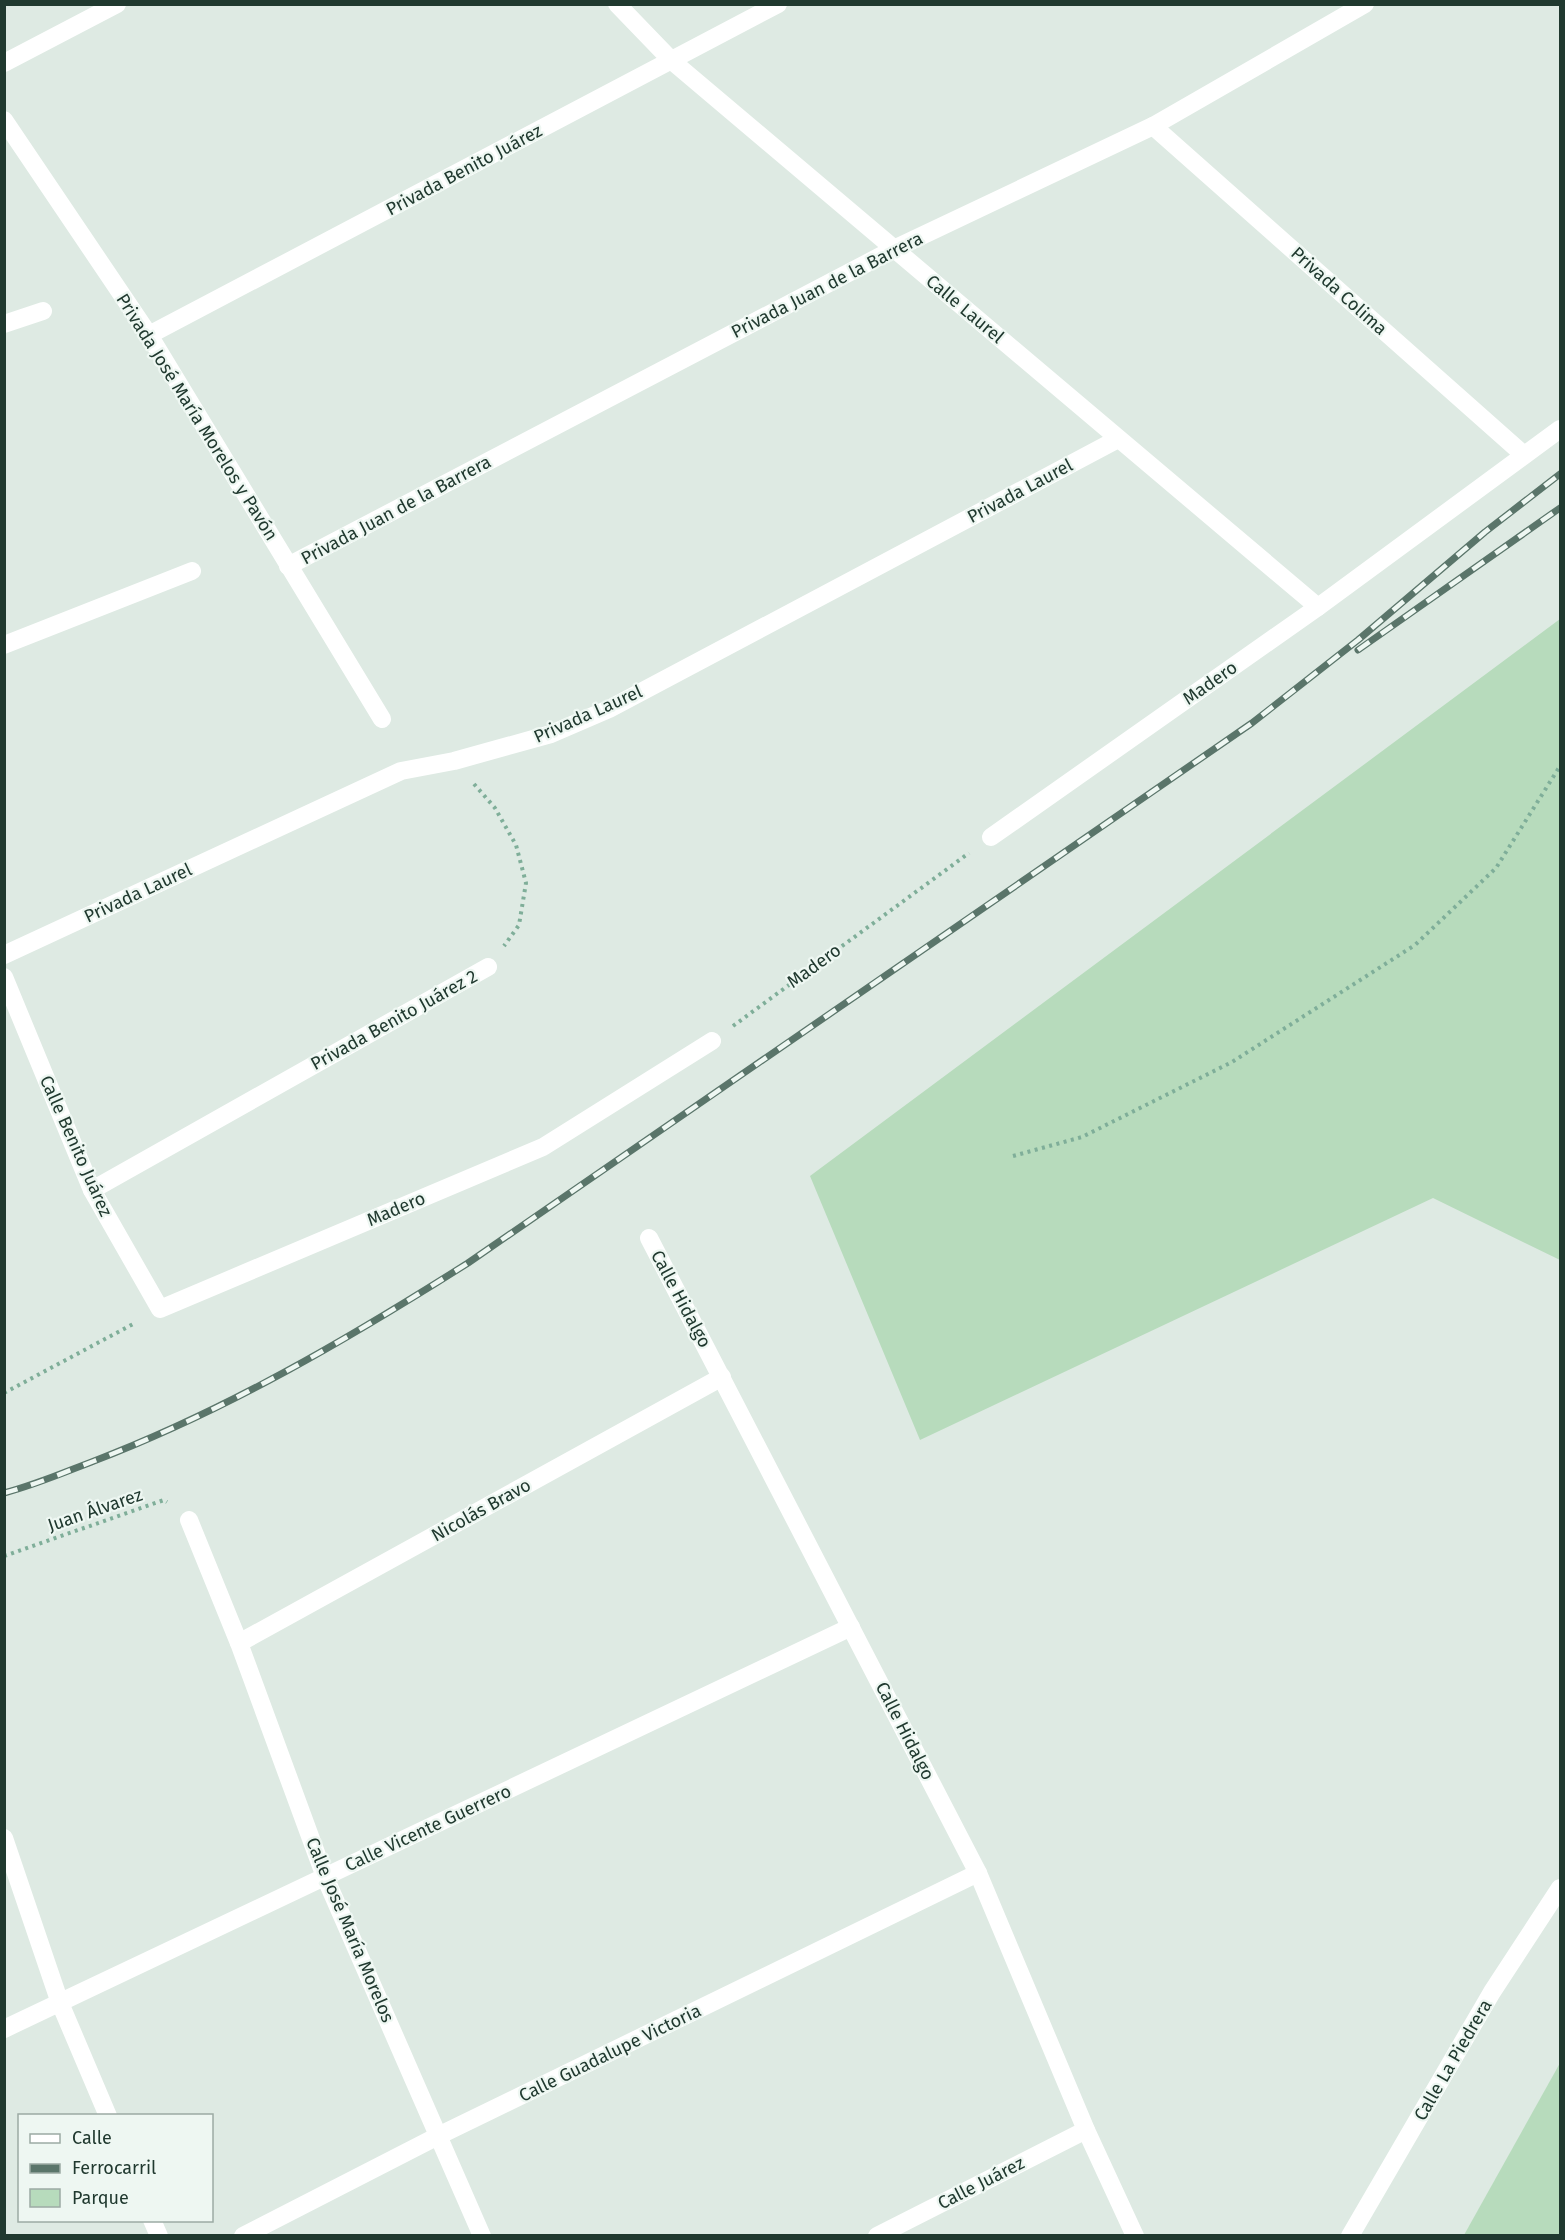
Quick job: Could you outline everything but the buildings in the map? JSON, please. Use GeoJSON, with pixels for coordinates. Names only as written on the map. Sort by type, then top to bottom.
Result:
{"type":"FeatureCollection","features":[{"type":"Feature","properties":{"kind":"street"},"geometry":{"type":"LineString","coordinates":[[4,63],[117,4]]}},
{"type":"Feature","properties":{"kind":"street","name":"Calle Laurel"},"geometry":{"type":"LineString","coordinates":[[617,4],[672,61],[1318,607]]}},
{"type":"Feature","properties":{"kind":"street","name":"Privada Benito Juárez"},"geometry":{"type":"LineString","coordinates":[[149,335],[778,4]]}},
{"type":"Feature","properties":{"kind":"street","name":"Privada Juan de la Barrera"},"geometry":{"type":"LineString","coordinates":[[288,566],[894,249],[1153,126],[1365,4]]}},
{"type":"Feature","properties":{"kind":"street","name":"Privada José María Morelos y Pavón"},"geometry":{"type":"LineString","coordinates":[[4,120],[149,335],[382,719]]}},
{"type":"Feature","properties":{"kind":"street","name":"Privada Colima"},"geometry":{"type":"LineString","coordinates":[[1153,126],[1524,455]]}},
{"type":"Feature","properties":{"kind":"street"},"geometry":{"type":"LineString","coordinates":[[4,324],[43,311]]}},
{"type":"Feature","properties":{"kind":"street","name":"Madero"},"geometry":{"type":"LineString","coordinates":[[991,837],[1318,607],[1560,429]]}},
{"type":"Feature","properties":{"kind":"street","name":"Privada Laurel"},"geometry":{"type":"LineString","coordinates":[[4,956],[401,771],[454,761],[551,734],[609,709],[1118,439]]}},
{"type":"Feature","properties":{"kind":"street"},"geometry":{"type":"LineString","coordinates":[[4,645],[192,571]]}},
{"type":"Feature","properties":{"kind":"street","name":"Privada Benito Juárez 2"},"geometry":{"type":"LineString","coordinates":[[92,1190],[488,967]]}},
{"type":"Feature","properties":{"kind":"street","name":"Calle Benito Juárez"},"geometry":{"type":"LineString","coordinates":[[4,977],[92,1190],[160,1310]]}},
{"type":"Feature","properties":{"kind":"street","name":"Madero"},"geometry":{"type":"LineString","coordinates":[[160,1310],[543,1147],[712,1041]]}},
{"type":"Feature","properties":{"kind":"street","name":"Calle Hidalgo"},"geometry":{"type":"LineString","coordinates":[[649,1238],[978,1873],[1086,2130],[1135,2235]]}},
{"type":"Feature","properties":{"kind":"street","name":"Nicolás Bravo"},"geometry":{"type":"LineString","coordinates":[[239,1643],[722,1377]]}},
{"type":"Feature","properties":{"kind":"street","name":"Calle José María Morelos"},"geometry":{"type":"LineString","coordinates":[[189,1520],[239,1643],[325,1877],[482,2235]]}},
{"type":"Feature","properties":{"kind":"street","name":"Calle Vicente Guerrero"},"geometry":{"type":"LineString","coordinates":[[4,2030],[851,1627]]}},
{"type":"Feature","properties":{"kind":"street"},"geometry":{"type":"LineString","coordinates":[[4,1838],[60,2003],[108,2114]]}},
{"type":"Feature","properties":{"kind":"street","name":"Calle Guadalupe Victoria"},"geometry":{"type":"LineString","coordinates":[[243,2235],[438,2136],[978,1873]]}},
{"type":"Feature","properties":{"kind":"street","name":"Calle La Piedrera"},"geometry":{"type":"LineString","coordinates":[[1350,2235],[1492,1992],[1560,1888]]}},
{"type":"Feature","properties":{"kind":"street","name":"Calle Juárez"},"geometry":{"type":"LineString","coordinates":[[877,2235],[1086,2130]]}},
{"type":"Feature","properties":{"kind":"path","name":"Privada Benito Juárez 2"},"geometry":{"type":"LineString","coordinates":[[454,761],[495,808],[516,845],[526,883],[519,925],[488,967]]}},
{"type":"Feature","properties":{"kind":"path"},"geometry":{"type":"LineString","coordinates":[[1013,1156],[1082,1137],[1233,1062],[1415,945],[1496,868],[1560,766]]}},
{"type":"Feature","properties":{"kind":"path","name":"Madero"},"geometry":{"type":"LineString","coordinates":[[712,1041],[991,837]]}},
{"type":"Feature","properties":{"kind":"path"},"geometry":{"type":"LineString","coordinates":[[4,1393],[160,1310]]}},
{"type":"Feature","properties":{"kind":"path","name":"Juan Álvarez"},"geometry":{"type":"LineString","coordinates":[[4,1556],[164,1500],[189,1520]]}},
{"type":"Feature","properties":{"kind":"green space"},"geometry":{"type":"Polygon","coordinates":[[[1560,619],[1560,1260],[1433,1198],[920,1440],[810,1176],[1560,619]]]}},
{"type":"Feature","properties":{"kind":"green space"},"geometry":{"type":"Polygon","coordinates":[[[1560,2063],[1560,2235],[1464,2235],[1560,2063]]]}},
{"type":"Feature","properties":{"kind":"railway"},"geometry":{"type":"LineString","coordinates":[[4,1493],[50,1478],[143,1441],[239,1396],[332,1346],[468,1263],[1252,723],[1358,640],[1485,532],[1560,474]]}},
{"type":"Feature","properties":{"kind":"railway"},"geometry":{"type":"LineString","coordinates":[[1358,650],[1560,508]]}}]}
